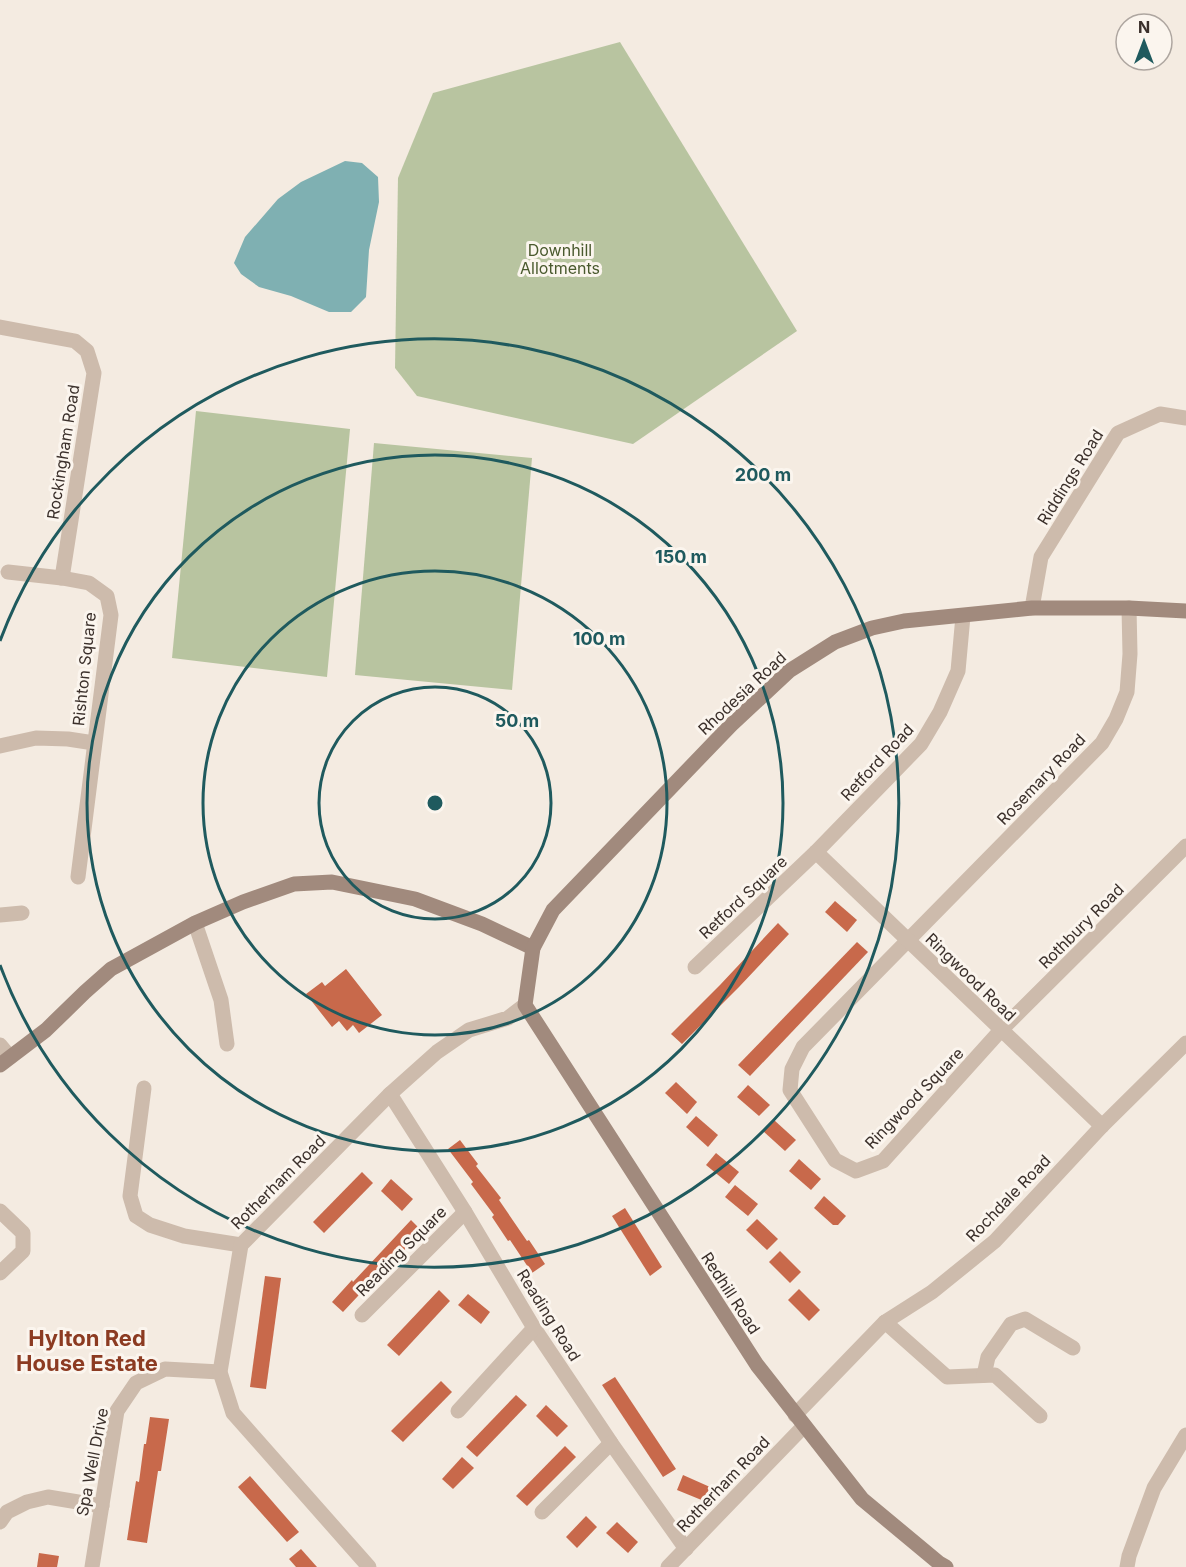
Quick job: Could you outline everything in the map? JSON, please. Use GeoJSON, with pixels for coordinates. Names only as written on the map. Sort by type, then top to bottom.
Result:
{"type":"FeatureCollection","features":[{"type":"Feature","properties":{"kind":"street","name":"Rockingham Road"},"geometry":{"type":"LineString","coordinates":[[0,327],[75,341],[87,351],[94,373],[62,578]]}},
{"type":"Feature","properties":{"kind":"street","name":"Riddings Road"},"geometry":{"type":"LineString","coordinates":[[1032,608],[1041,557],[1118,433],[1160,414],[1186,418]]}},
{"type":"Feature","properties":{"kind":"street","name":"Rishton Square"},"geometry":{"type":"LineString","coordinates":[[8,572],[89,583],[107,596],[111,615],[78,877]]}},
{"type":"Feature","properties":{"kind":"street","name":"Rhodesia Road"},"geometry":{"type":"LineString","coordinates":[[525,1005],[533,948],[552,910],[731,725],[789,671],[835,642],[872,628],[904,621],[1032,608],[1129,608],[1186,611]]}},
{"type":"Feature","properties":{"kind":"street","name":"Rosemary Road"},"geometry":{"type":"LineString","coordinates":[[908,941],[1102,743],[1116,719],[1127,692],[1130,654],[1129,608]]}},
{"type":"Feature","properties":{"kind":"street","name":"Retford Road"},"geometry":{"type":"LineString","coordinates":[[816,852],[921,744],[940,712],[958,671],[963,616]]}},
{"type":"Feature","properties":{"kind":"street","name":"Rishton Square"},"geometry":{"type":"LineString","coordinates":[[0,746],[36,738],[94,743]]}},
{"type":"Feature","properties":{"kind":"street","name":"Rothbury Road"},"geometry":{"type":"LineString","coordinates":[[1001,1030],[1186,846]]}},
{"type":"Feature","properties":{"kind":"street","name":"Ringwood Road"},"geometry":{"type":"LineString","coordinates":[[816,852],[1102,1126]]}},
{"type":"Feature","properties":{"kind":"street","name":"Retford Square"},"geometry":{"type":"LineString","coordinates":[[694,967],[816,852]]}},
{"type":"Feature","properties":{"kind":"street"},"geometry":{"type":"LineString","coordinates":[[0,1045],[5,1061],[46,1030],[111,969],[195,923],[243,902],[294,884],[332,882],[415,899],[482,924],[533,948]]}},
{"type":"Feature","properties":{"kind":"street"},"geometry":{"type":"LineString","coordinates":[[0,915],[22,913]]}},
{"type":"Feature","properties":{"kind":"street"},"geometry":{"type":"LineString","coordinates":[[195,923],[221,1000],[227,1044]]}},
{"type":"Feature","properties":{"kind":"street","name":"Ringwood Square"},"geometry":{"type":"LineString","coordinates":[[908,941],[803,1047],[792,1069],[790,1090],[835,1160],[856,1171],[883,1161],[1001,1030]]}},
{"type":"Feature","properties":{"kind":"street","name":"Rotherham Road"},"geometry":{"type":"LineString","coordinates":[[369,1567],[233,1413],[220,1372],[241,1245],[390,1094],[437,1052],[470,1030],[508,1018],[525,1005]]}},
{"type":"Feature","properties":{"kind":"street","name":"Redhill Road"},"geometry":{"type":"LineString","coordinates":[[525,1005],[757,1365],[862,1499],[946,1567]]}},
{"type":"Feature","properties":{"kind":"street","name":"Rochdale Road"},"geometry":{"type":"LineString","coordinates":[[800,1420],[885,1322],[932,1292],[995,1241],[1102,1126],[1186,1043]]}},
{"type":"Feature","properties":{"kind":"street"},"geometry":{"type":"LineString","coordinates":[[144,1088],[130,1197],[136,1216],[150,1225],[184,1236],[241,1245]]}},
{"type":"Feature","properties":{"kind":"street","name":"Reading Road"},"geometry":{"type":"LineString","coordinates":[[390,1094],[465,1212],[534,1328],[686,1549]]}},
{"type":"Feature","properties":{"kind":"street"},"geometry":{"type":"LineString","coordinates":[[0,1211],[23,1233],[23,1251],[0,1273]]}},
{"type":"Feature","properties":{"kind":"street","name":"Reading Square"},"geometry":{"type":"LineString","coordinates":[[362,1315],[465,1212]]}},
{"type":"Feature","properties":{"kind":"street"},"geometry":{"type":"LineString","coordinates":[[984,1375],[988,1357],[1011,1324],[1025,1319],[1073,1348]]}},
{"type":"Feature","properties":{"kind":"street"},"geometry":{"type":"LineString","coordinates":[[885,1322],[947,1377],[995,1375],[1040,1416]]}},
{"type":"Feature","properties":{"kind":"street"},"geometry":{"type":"LineString","coordinates":[[458,1411],[534,1328]]}},
{"type":"Feature","properties":{"kind":"street","name":"Spa Well Drive"},"geometry":{"type":"LineString","coordinates":[[92,1567],[117,1411],[136,1383],[165,1368],[220,1372]]}},
{"type":"Feature","properties":{"kind":"street","name":"Rotherham Road"},"geometry":{"type":"LineString","coordinates":[[668,1567],[800,1420]]}},
{"type":"Feature","properties":{"kind":"street"},"geometry":{"type":"LineString","coordinates":[[1126,1567],[1154,1488],[1186,1435]]}},
{"type":"Feature","properties":{"kind":"street"},"geometry":{"type":"LineString","coordinates":[[542,1512],[611,1443]]}},
{"type":"Feature","properties":{"kind":"street"},"geometry":{"type":"LineString","coordinates":[[0,1522],[7,1512],[27,1502],[48,1497],[102,1506]]}},
{"type":"Feature","properties":{"kind":"green space","name":"Downhill Allotments"},"geometry":{"type":"Polygon","coordinates":[[[620,42],[797,331],[633,444],[417,396],[395,368],[398,178],[433,93],[620,42]]]}},
{"type":"Feature","properties":{"kind":"green space"},"geometry":{"type":"Polygon","coordinates":[[[196,411],[350,429],[327,677],[172,658],[196,411]]]}},
{"type":"Feature","properties":{"kind":"green space"},"geometry":{"type":"Polygon","coordinates":[[[374,443],[532,458],[512,690],[355,675],[374,443]]]}},
{"type":"Feature","properties":{"kind":"water"},"geometry":{"type":"Polygon","coordinates":[[[345,161],[362,163],[378,177],[379,202],[369,250],[366,297],[351,312],[329,312],[291,296],[259,287],[241,274],[234,263],[245,237],[278,199],[301,182],[345,161]]]}},
{"type":"Feature","properties":{"kind":"building"},"geometry":{"type":"Polygon","coordinates":[[[835,901],[857,920],[847,932],[825,912],[835,901]]]}},
{"type":"Feature","properties":{"kind":"building"},"geometry":{"type":"Polygon","coordinates":[[[778,923],[789,934],[682,1044],[671,1034],[778,923]]]}},
{"type":"Feature","properties":{"kind":"building"},"geometry":{"type":"Polygon","coordinates":[[[857,942],[868,952],[750,1076],[738,1065],[857,942]]]}},
{"type":"Feature","properties":{"kind":"building"},"geometry":{"type":"Polygon","coordinates":[[[346,969],[382,1015],[359,1033],[353,1025],[347,1031],[339,1021],[332,1027],[306,994],[322,982],[325,986],[346,969]]]}},
{"type":"Feature","properties":{"kind":"building"},"geometry":{"type":"Polygon","coordinates":[[[676,1082],[697,1102],[687,1114],[665,1093],[676,1082]]]}},
{"type":"Feature","properties":{"kind":"building"},"geometry":{"type":"Polygon","coordinates":[[[748,1085],[770,1105],[759,1116],[737,1097],[748,1085]]]}},
{"type":"Feature","properties":{"kind":"building"},"geometry":{"type":"Polygon","coordinates":[[[696,1116],[718,1135],[708,1147],[686,1127],[696,1116]]]}},
{"type":"Feature","properties":{"kind":"building"},"geometry":{"type":"Polygon","coordinates":[[[774,1120],[796,1140],[785,1151],[763,1131],[774,1120]]]}},
{"type":"Feature","properties":{"kind":"building"},"geometry":{"type":"Polygon","coordinates":[[[460,1140],[478,1164],[476,1166],[501,1198],[499,1200],[527,1241],[529,1240],[545,1264],[532,1273],[492,1217],[494,1215],[471,1184],[473,1182],[448,1149],[460,1140]]]}},
{"type":"Feature","properties":{"kind":"building"},"geometry":{"type":"Polygon","coordinates":[[[716,1153],[739,1172],[729,1184],[706,1165],[716,1153]]]}},
{"type":"Feature","properties":{"kind":"building"},"geometry":{"type":"Polygon","coordinates":[[[799,1159],[821,1179],[811,1190],[789,1171],[799,1159]]]}},
{"type":"Feature","properties":{"kind":"building"},"geometry":{"type":"Polygon","coordinates":[[[362,1172],[373,1183],[324,1233],[313,1222],[362,1172]]]}},
{"type":"Feature","properties":{"kind":"building"},"geometry":{"type":"Polygon","coordinates":[[[391,1179],[413,1199],[402,1211],[381,1191],[391,1179]]]}},
{"type":"Feature","properties":{"kind":"building"},"geometry":{"type":"Polygon","coordinates":[[[735,1185],[758,1204],[748,1216],[725,1197],[735,1185]]]}},
{"type":"Feature","properties":{"kind":"building"},"geometry":{"type":"Polygon","coordinates":[[[824,1196],[846,1216],[838,1225],[833,1225],[814,1208],[824,1196]]]}},
{"type":"Feature","properties":{"kind":"building"},"geometry":{"type":"Polygon","coordinates":[[[625,1208],[662,1267],[650,1276],[612,1216],[625,1208]]]}},
{"type":"Feature","properties":{"kind":"building"},"geometry":{"type":"Polygon","coordinates":[[[757,1219],[778,1239],[767,1250],[746,1230],[757,1219]]]}},
{"type":"Feature","properties":{"kind":"building"},"geometry":{"type":"Polygon","coordinates":[[[411,1220],[422,1231],[374,1283],[372,1281],[343,1312],[332,1302],[411,1220]]]}},
{"type":"Feature","properties":{"kind":"building"},"geometry":{"type":"Polygon","coordinates":[[[780,1251],[801,1272],[790,1283],[769,1262],[780,1251]]]}},
{"type":"Feature","properties":{"kind":"building"},"geometry":{"type":"Polygon","coordinates":[[[265,1276],[281,1278],[266,1389],[250,1387],[265,1276]]]}},
{"type":"Feature","properties":{"kind":"building"},"geometry":{"type":"Polygon","coordinates":[[[799,1289],[820,1310],[809,1321],[788,1300],[799,1289]]]}},
{"type":"Feature","properties":{"kind":"building"},"geometry":{"type":"Polygon","coordinates":[[[439,1290],[450,1301],[399,1356],[387,1345],[439,1290]]]}},
{"type":"Feature","properties":{"kind":"building"},"geometry":{"type":"Polygon","coordinates":[[[468,1294],[490,1312],[481,1324],[458,1305],[468,1294]]]}},
{"type":"Feature","properties":{"kind":"building"},"geometry":{"type":"Polygon","coordinates":[[[615,1377],[676,1469],[663,1477],[602,1385],[615,1377]]]}},
{"type":"Feature","properties":{"kind":"building"},"geometry":{"type":"Polygon","coordinates":[[[441,1381],[452,1392],[403,1442],[391,1431],[441,1381]]]}},
{"type":"Feature","properties":{"kind":"building"},"geometry":{"type":"Polygon","coordinates":[[[516,1395],[527,1405],[477,1457],[466,1447],[516,1395]]]}},
{"type":"Feature","properties":{"kind":"building"},"geometry":{"type":"Polygon","coordinates":[[[546,1405],[568,1426],[557,1437],[536,1416],[546,1405]]]}},
{"type":"Feature","properties":{"kind":"building"},"geometry":{"type":"Polygon","coordinates":[[[150,1417],[169,1419],[147,1543],[127,1540],[136,1481],[139,1482],[150,1417]]]}},
{"type":"Feature","properties":{"kind":"building"},"geometry":{"type":"Polygon","coordinates":[[[565,1446],[576,1457],[527,1506],[516,1496],[565,1446]]]}},
{"type":"Feature","properties":{"kind":"building"},"geometry":{"type":"Polygon","coordinates":[[[462,1457],[474,1468],[453,1489],[442,1479],[462,1457]]]}},
{"type":"Feature","properties":{"kind":"building"},"geometry":{"type":"Polygon","coordinates":[[[683,1475],[710,1487],[704,1501],[677,1490],[683,1475]]]}},
{"type":"Feature","properties":{"kind":"building"},"geometry":{"type":"Polygon","coordinates":[[[250,1476],[299,1532],[287,1542],[238,1487],[250,1476]]]}},
{"type":"Feature","properties":{"kind":"building"},"geometry":{"type":"Polygon","coordinates":[[[586,1516],[597,1527],[577,1548],[566,1537],[586,1516]]]}},
{"type":"Feature","properties":{"kind":"building"},"geometry":{"type":"Polygon","coordinates":[[[617,1522],[638,1542],[628,1553],[606,1533],[617,1522]]]}},
{"type":"Feature","properties":{"kind":"building"},"geometry":{"type":"Polygon","coordinates":[[[301,1549],[317,1567],[296,1567],[289,1559],[301,1549]]]}},
{"type":"Feature","properties":{"kind":"building"},"geometry":{"type":"Polygon","coordinates":[[[39,1553],[59,1556],[57,1567],[37,1567],[39,1553]]]}},
{"type":"Feature","properties":{"kind":"district","name":"Hylton Red House Estate"},"geometry":{"type":"Point","coordinates":[87,1350]}}]}
